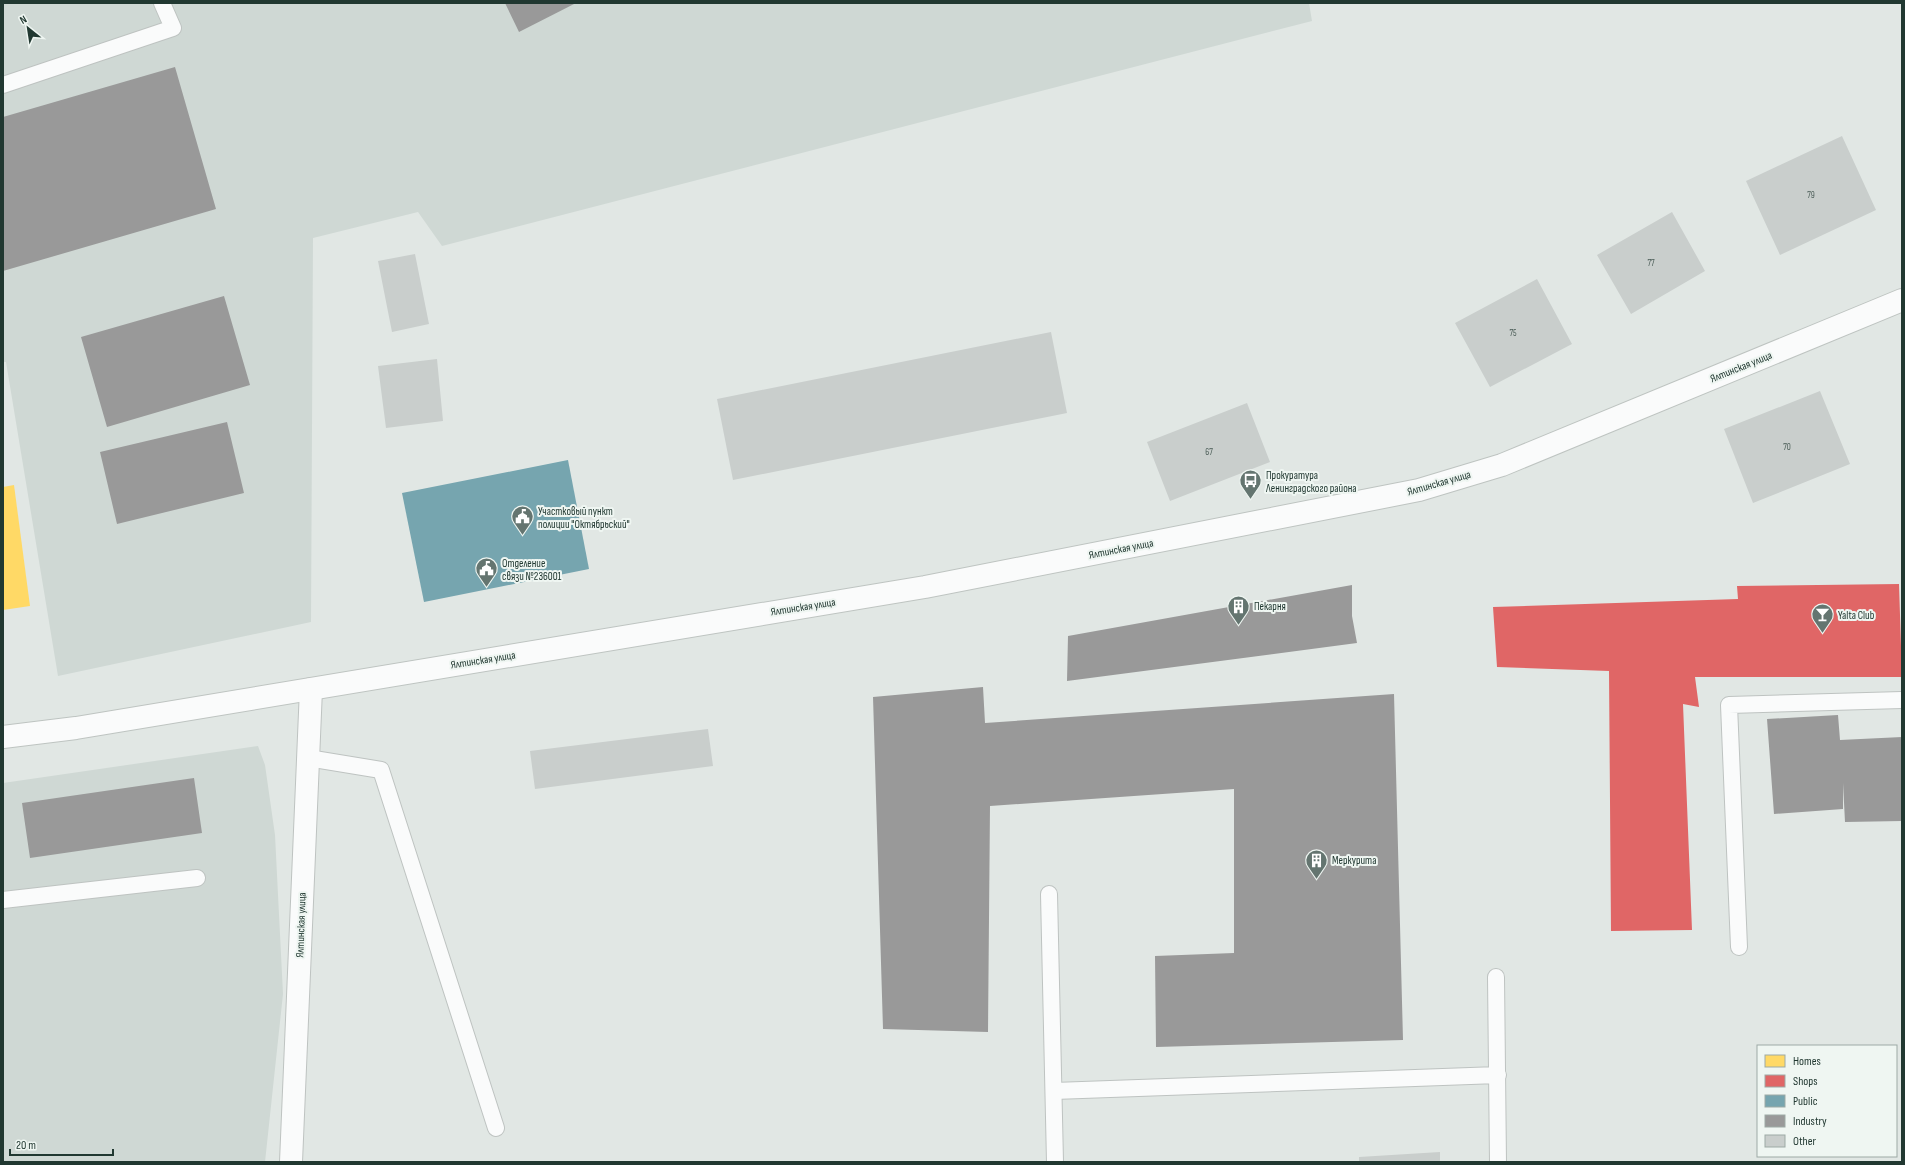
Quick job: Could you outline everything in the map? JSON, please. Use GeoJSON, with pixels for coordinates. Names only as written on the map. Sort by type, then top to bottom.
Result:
{"type":"FeatureCollection","features":[{"type":"Feature","properties":{"kind":"street","name":"Ялтинская улица"},"geometry":{"type":"LineString","coordinates":[[3,738],[76,728],[925,587],[1419,490],[1502,465],[1902,300]]}},
{"type":"Feature","properties":{"kind":"street","name":"Ялтинская улица"},"geometry":{"type":"LineString","coordinates":[[291,1162],[311,689]]}},
{"type":"Feature","properties":{"kind":"lane"},"geometry":{"type":"LineString","coordinates":[[3,85],[173,28],[162,3]]}},
{"type":"Feature","properties":{"kind":"lane"},"geometry":{"type":"LineString","coordinates":[[1739,947],[1729,705],[1902,700]]}},
{"type":"Feature","properties":{"kind":"lane"},"geometry":{"type":"LineString","coordinates":[[308,758],[381,770],[496,1128]]}},
{"type":"Feature","properties":{"kind":"lane"},"geometry":{"type":"LineString","coordinates":[[3,900],[198,878]]}},
{"type":"Feature","properties":{"kind":"lane"},"geometry":{"type":"LineString","coordinates":[[1049,894],[1055,1162]]}},
{"type":"Feature","properties":{"kind":"lane"},"geometry":{"type":"LineString","coordinates":[[1496,977],[1498,1162]]}},
{"type":"Feature","properties":{"kind":"lane"},"geometry":{"type":"LineString","coordinates":[[1054,1091],[1498,1075]]}},
{"type":"Feature","properties":{"kind":"shaded area"},"geometry":{"type":"Polygon","coordinates":[[[3,3],[1309,3],[1312,21],[442,246],[418,212],[313,238],[311,622],[58,676],[6,362],[3,362],[3,3]]]}},
{"type":"Feature","properties":{"kind":"shaded area"},"geometry":{"type":"Polygon","coordinates":[[[258,746],[265,765],[275,835],[283,994],[265,1162],[3,1162],[3,783],[258,746]]]}},
{"type":"Feature","properties":{"kind":"building: Homes"},"geometry":{"type":"Polygon","coordinates":[[[14,485],[30,606],[3,610],[3,487],[14,485]]]}},
{"type":"Feature","properties":{"kind":"building: Shops"},"geometry":{"type":"Polygon","coordinates":[[[1899,584],[1902,677],[1695,677],[1699,707],[1683,704],[1692,930],[1611,931],[1609,671],[1497,667],[1493,607],[1738,599],[1737,586],[1899,584]]]}},
{"type":"Feature","properties":{"kind":"building: Public"},"geometry":{"type":"Polygon","coordinates":[[[568,460],[589,569],[424,602],[402,493],[568,460]]]}},
{"type":"Feature","properties":{"kind":"building: Industry"},"geometry":{"type":"Polygon","coordinates":[[[505,3],[576,3],[519,32],[505,3]]]}},
{"type":"Feature","properties":{"kind":"building: Industry"},"geometry":{"type":"Polygon","coordinates":[[[175,67],[216,209],[3,271],[3,117],[175,67]]]}},
{"type":"Feature","properties":{"kind":"building: Industry"},"geometry":{"type":"Polygon","coordinates":[[[224,296],[250,385],[107,427],[81,337],[224,296]]]}},
{"type":"Feature","properties":{"kind":"building: Industry"},"geometry":{"type":"Polygon","coordinates":[[[227,422],[244,493],[117,524],[100,452],[227,422]]]}},
{"type":"Feature","properties":{"kind":"building: Industry","name":"Пекарня"},"geometry":{"type":"Polygon","coordinates":[[[1352,585],[1352,616],[1357,643],[1067,681],[1068,636],[1352,585]]]}},
{"type":"Feature","properties":{"kind":"building: Industry","name":"Меркурита"},"geometry":{"type":"Polygon","coordinates":[[[983,687],[985,723],[1394,694],[1403,1040],[1156,1047],[1155,956],[1234,953],[1234,789],[990,806],[988,1032],[883,1029],[873,697],[983,687]]]}},
{"type":"Feature","properties":{"kind":"building: Industry"},"geometry":{"type":"Polygon","coordinates":[[[1838,715],[1840,740],[1902,737],[1902,821],[1845,822],[1843,783],[1843,809],[1774,814],[1767,719],[1838,715]]]}},
{"type":"Feature","properties":{"kind":"building: Industry"},"geometry":{"type":"Polygon","coordinates":[[[194,778],[202,833],[30,858],[22,803],[194,778]]]}},
{"type":"Feature","properties":{"kind":"building: Other"},"geometry":{"type":"Polygon","coordinates":[[[1842,136],[1876,210],[1780,255],[1746,181],[1842,136]]]}},
{"type":"Feature","properties":{"kind":"building: Other"},"geometry":{"type":"Polygon","coordinates":[[[1672,212],[1705,271],[1631,314],[1597,255],[1672,212]]]}},
{"type":"Feature","properties":{"kind":"building: Other"},"geometry":{"type":"Polygon","coordinates":[[[415,254],[429,324],[392,332],[378,261],[415,254]]]}},
{"type":"Feature","properties":{"kind":"building: Other"},"geometry":{"type":"Polygon","coordinates":[[[1537,279],[1572,344],[1490,387],[1455,323],[1537,279]]]}},
{"type":"Feature","properties":{"kind":"building: Other"},"geometry":{"type":"Polygon","coordinates":[[[1051,332],[1067,413],[733,480],[717,399],[1051,332]]]}},
{"type":"Feature","properties":{"kind":"building: Other"},"geometry":{"type":"Polygon","coordinates":[[[437,359],[443,421],[386,428],[378,366],[437,359]]]}},
{"type":"Feature","properties":{"kind":"building: Other"},"geometry":{"type":"Polygon","coordinates":[[[1820,391],[1850,464],[1753,503],[1724,429],[1820,391]]]}},
{"type":"Feature","properties":{"kind":"building: Other"},"geometry":{"type":"Polygon","coordinates":[[[1247,403],[1270,462],[1170,501],[1147,442],[1247,403]]]}},
{"type":"Feature","properties":{"kind":"building: Other"},"geometry":{"type":"Polygon","coordinates":[[[708,729],[713,766],[535,789],[530,751],[708,729]]]}},
{"type":"Feature","properties":{"kind":"building: Other"},"geometry":{"type":"Polygon","coordinates":[[[1440,1152],[1440,1162],[1359,1162],[1359,1157],[1440,1152]]]}},
{"type":"Feature","properties":{"kind":"place","name":"Прокуратура Ленинградского района"},"geometry":{"type":"Point","coordinates":[1250,500]}},
{"type":"Feature","properties":{"kind":"place","name":"Участковый пункт полиции \"Октябрьский\""},"geometry":{"type":"Point","coordinates":[523,536]}},
{"type":"Feature","properties":{"kind":"place","name":"Отделение связи №236001"},"geometry":{"type":"Point","coordinates":[487,588]}},
{"type":"Feature","properties":{"kind":"place","name":"Пекарня"},"geometry":{"type":"Point","coordinates":[1238,626]}},
{"type":"Feature","properties":{"kind":"place","name":"Yalta Club"},"geometry":{"type":"Point","coordinates":[1823,634]}},
{"type":"Feature","properties":{"kind":"place","name":"Меркурита"},"geometry":{"type":"Point","coordinates":[1316,880]}}]}
